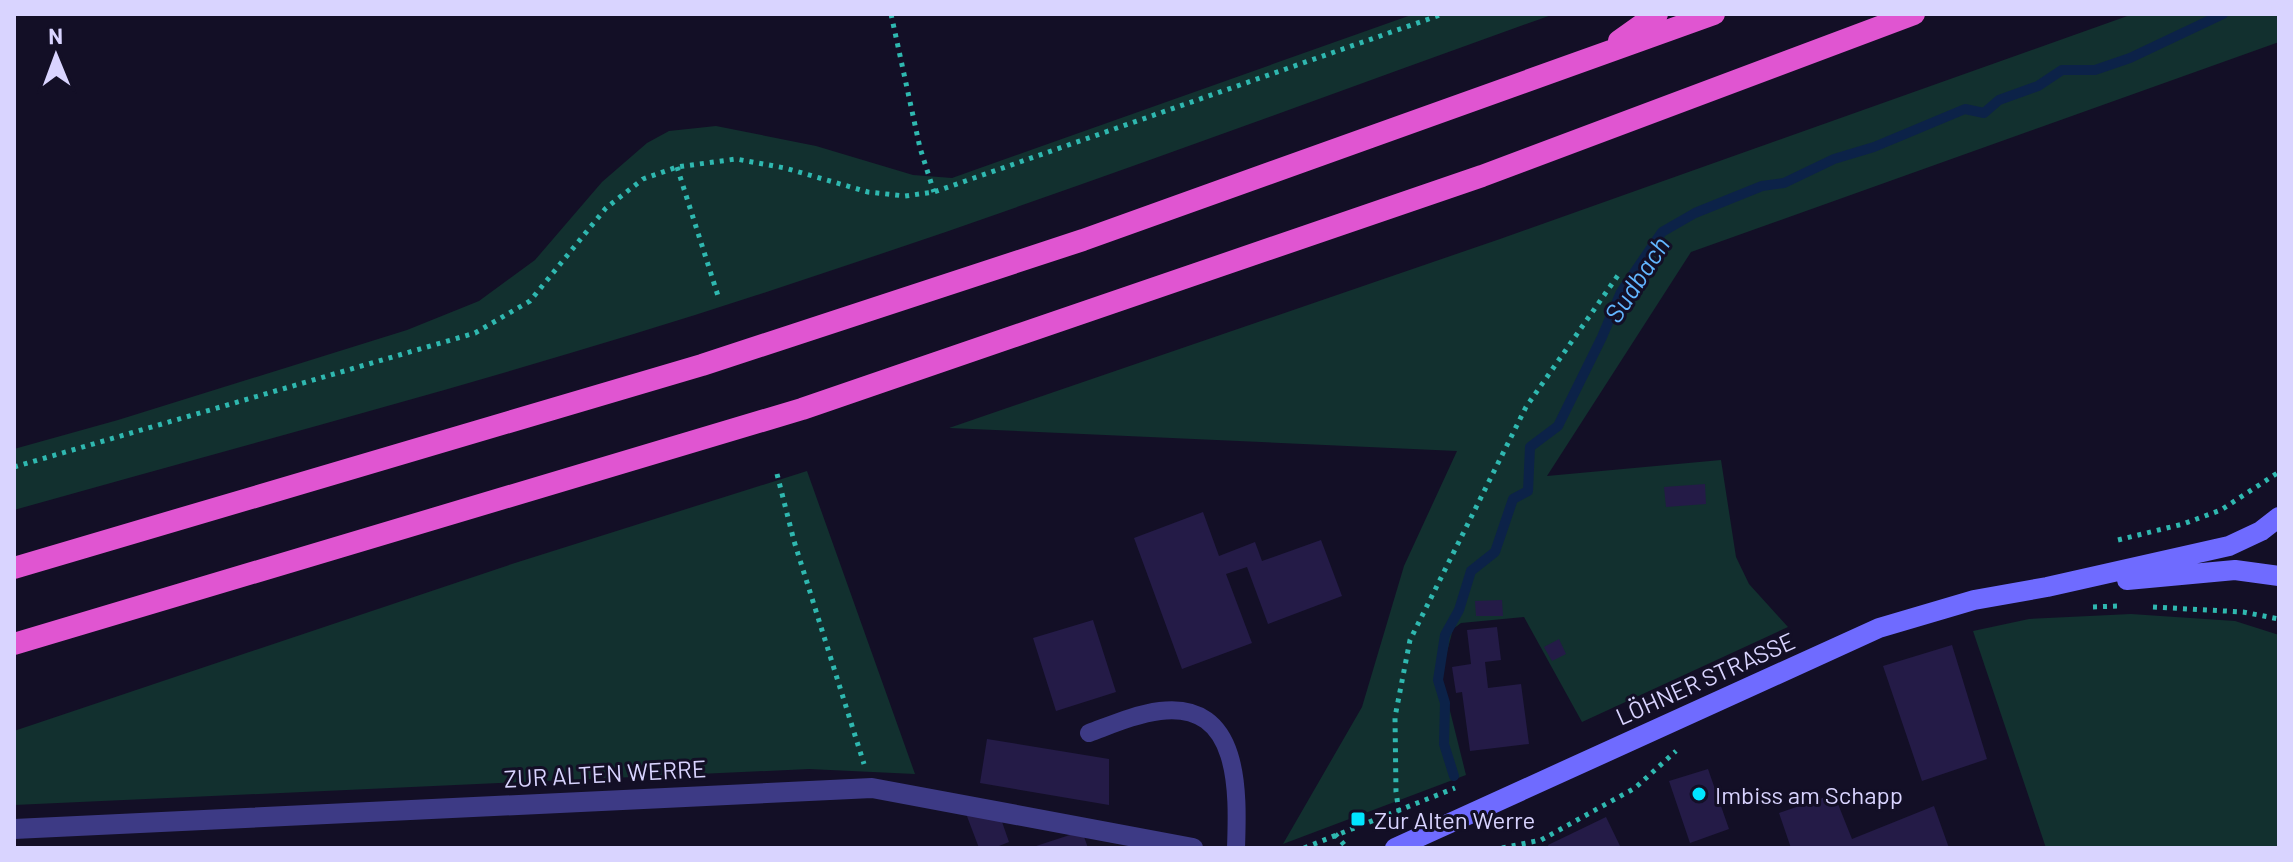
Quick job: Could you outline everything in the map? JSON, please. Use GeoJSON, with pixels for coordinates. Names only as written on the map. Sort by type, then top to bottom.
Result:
{"type":"FeatureCollection","features":[{"type":"Feature","properties":{"kind":"highway"},"geometry":{"type":"LineString","coordinates":[[1596,58],[1657,14]]}},
{"type":"Feature","properties":{"kind":"highway"},"geometry":{"type":"LineString","coordinates":[[14,568],[702,365],[1083,240],[1714,14]]}},
{"type":"Feature","properties":{"kind":"highway"},"geometry":{"type":"LineString","coordinates":[[14,644],[802,409],[1482,176],[1914,14]]}},
{"type":"Feature","properties":{"kind":"main road","name":"LÖHNER STRASSE"},"geometry":{"type":"LineString","coordinates":[[1395,848],[1879,628],[1974,600],[2047,587],[2229,546],[2261,531],[2279,517]]}},
{"type":"Feature","properties":{"kind":"main road","name":"LÖHNER STRASSE"},"geometry":{"type":"LineString","coordinates":[[2047,587],[2235,570],[2279,576]]}},
{"type":"Feature","properties":{"kind":"street","name":"ZUR ALTEN WERRE"},"geometry":{"type":"LineString","coordinates":[[14,829],[872,788],[1193,848]]}},
{"type":"Feature","properties":{"kind":"lane"},"geometry":{"type":"LineString","coordinates":[[1089,733],[1159,711],[1185,712],[1206,719],[1216,728],[1231,757],[1238,806],[1236,848]]}},
{"type":"Feature","properties":{"kind":"path"},"geometry":{"type":"LineString","coordinates":[[891,14],[920,148],[934,192]]}},
{"type":"Feature","properties":{"kind":"path"},"geometry":{"type":"LineString","coordinates":[[14,467],[475,333],[530,301],[606,208],[643,179],[677,167],[736,159],[785,168],[868,192],[905,196],[934,192],[1443,14]]}},
{"type":"Feature","properties":{"kind":"path"},"geometry":{"type":"LineString","coordinates":[[677,167],[719,299]]}},
{"type":"Feature","properties":{"kind":"path"},"geometry":{"type":"LineString","coordinates":[[1414,838],[1398,811],[1395,717],[1410,640],[1526,407],[1621,271]]}},
{"type":"Feature","properties":{"kind":"path"},"geometry":{"type":"LineString","coordinates":[[2111,542],[2183,524],[2221,510],[2279,472]]}},
{"type":"Feature","properties":{"kind":"path"},"geometry":{"type":"LineString","coordinates":[[777,474],[794,541],[872,788]]}},
{"type":"Feature","properties":{"kind":"path"},"geometry":{"type":"LineString","coordinates":[[2082,607],[2125,606]]}},
{"type":"Feature","properties":{"kind":"path"},"geometry":{"type":"LineString","coordinates":[[2139,607],[2243,612],[2279,619]]}},
{"type":"Feature","properties":{"kind":"path"},"geometry":{"type":"LineString","coordinates":[[1502,848],[1541,840],[1635,788],[1676,751],[1690,744]]}},
{"type":"Feature","properties":{"kind":"path"},"geometry":{"type":"LineString","coordinates":[[1304,848],[1335,834],[1347,848]]}},
{"type":"Feature","properties":{"kind":"green space"},"geometry":{"type":"Polygon","coordinates":[[[1414,14],[1554,14],[1057,193],[757,295],[480,380],[14,510],[14,449],[407,330],[479,301],[535,260],[602,182],[647,143],[669,131],[716,126],[816,146],[913,175],[952,178],[1414,14]]]}},
{"type":"Feature","properties":{"kind":"green space"},"geometry":{"type":"Polygon","coordinates":[[[2133,14],[2279,14],[2279,42],[1691,252],[1547,476],[1721,460],[1736,557],[1749,584],[1788,627],[1582,722],[1524,617],[1461,623],[1453,629],[1441,675],[1466,775],[1283,844],[1362,707],[1404,566],[1457,451],[949,428],[1500,239],[2133,14]]]}},
{"type":"Feature","properties":{"kind":"green space"},"geometry":{"type":"Polygon","coordinates":[[[807,471],[915,774],[809,769],[14,805],[14,731],[515,563],[807,471]]]}},
{"type":"Feature","properties":{"kind":"green space"},"geometry":{"type":"Polygon","coordinates":[[[2131,614],[2235,621],[2279,635],[2279,848],[2046,848],[1973,631],[2029,619],[2131,614]]]}},
{"type":"Feature","properties":{"kind":"building"},"geometry":{"type":"Polygon","coordinates":[[[1705,484],[1706,504],[1666,507],[1664,487],[1705,484]]]}},
{"type":"Feature","properties":{"kind":"building"},"geometry":{"type":"Polygon","coordinates":[[[1203,512],[1219,556],[1255,542],[1262,561],[1321,540],[1342,596],[1268,624],[1247,567],[1226,574],[1252,643],[1182,669],[1134,538],[1203,512]]]}},
{"type":"Feature","properties":{"kind":"building"},"geometry":{"type":"Polygon","coordinates":[[[1502,600],[1503,616],[1476,616],[1475,601],[1502,600]]]}},
{"type":"Feature","properties":{"kind":"building"},"geometry":{"type":"Polygon","coordinates":[[[1093,620],[1116,692],[1056,711],[1033,638],[1093,620]]]}},
{"type":"Feature","properties":{"kind":"building"},"geometry":{"type":"Polygon","coordinates":[[[1497,627],[1501,660],[1485,662],[1488,688],[1521,684],[1529,744],[1470,751],[1462,692],[1456,693],[1452,667],[1471,664],[1467,630],[1497,627]]]}},
{"type":"Feature","properties":{"kind":"building"},"geometry":{"type":"Polygon","coordinates":[[[1559,639],[1566,654],[1552,661],[1544,647],[1559,639]]]}},
{"type":"Feature","properties":{"kind":"building"},"geometry":{"type":"Polygon","coordinates":[[[1952,645],[1987,759],[1922,781],[1883,666],[1952,645]]]}},
{"type":"Feature","properties":{"kind":"building"},"geometry":{"type":"Polygon","coordinates":[[[987,739],[1109,759],[1109,805],[980,783],[987,739]]]}},
{"type":"Feature","properties":{"kind":"building"},"geometry":{"type":"Polygon","coordinates":[[[1708,769],[1729,829],[1690,843],[1669,781],[1708,769]]]}},
{"type":"Feature","properties":{"kind":"building"},"geometry":{"type":"Polygon","coordinates":[[[1834,794],[1852,839],[1934,806],[1949,848],[1791,848],[1779,813],[1834,794]]]}},
{"type":"Feature","properties":{"kind":"building"},"geometry":{"type":"Polygon","coordinates":[[[965,811],[1000,816],[1009,842],[994,848],[979,848],[965,811]]]}},
{"type":"Feature","properties":{"kind":"building"},"geometry":{"type":"Polygon","coordinates":[[[1606,817],[1621,848],[1549,848],[1548,845],[1606,817]]]}},
{"type":"Feature","properties":{"kind":"building"},"geometry":{"type":"Polygon","coordinates":[[[1082,831],[1088,848],[1033,848],[1033,847],[1082,831]]]}},
{"type":"Feature","properties":{"kind":"waterway","name":"Sudbach"},"geometry":{"type":"LineString","coordinates":[[1454,776],[1444,744],[1445,703],[1438,680],[1445,635],[1459,610],[1471,571],[1495,552],[1513,499],[1528,491],[1530,447],[1558,426],[1621,292],[1662,232],[1695,213],[1762,186],[1784,183],[1834,159],[1874,147],[1965,109],[1984,113],[1999,100],[2038,86],[2062,70],[2095,70],[2130,58],[2223,14]]}},
{"type":"Feature","properties":{"kind":"place","name":"Imbiss am Schapp"},"geometry":{"type":"Point","coordinates":[1699,794]}},
{"type":"Feature","properties":{"kind":"place","name":"Zur Alten Werre"},"geometry":{"type":"Point","coordinates":[1358,819]}}]}
